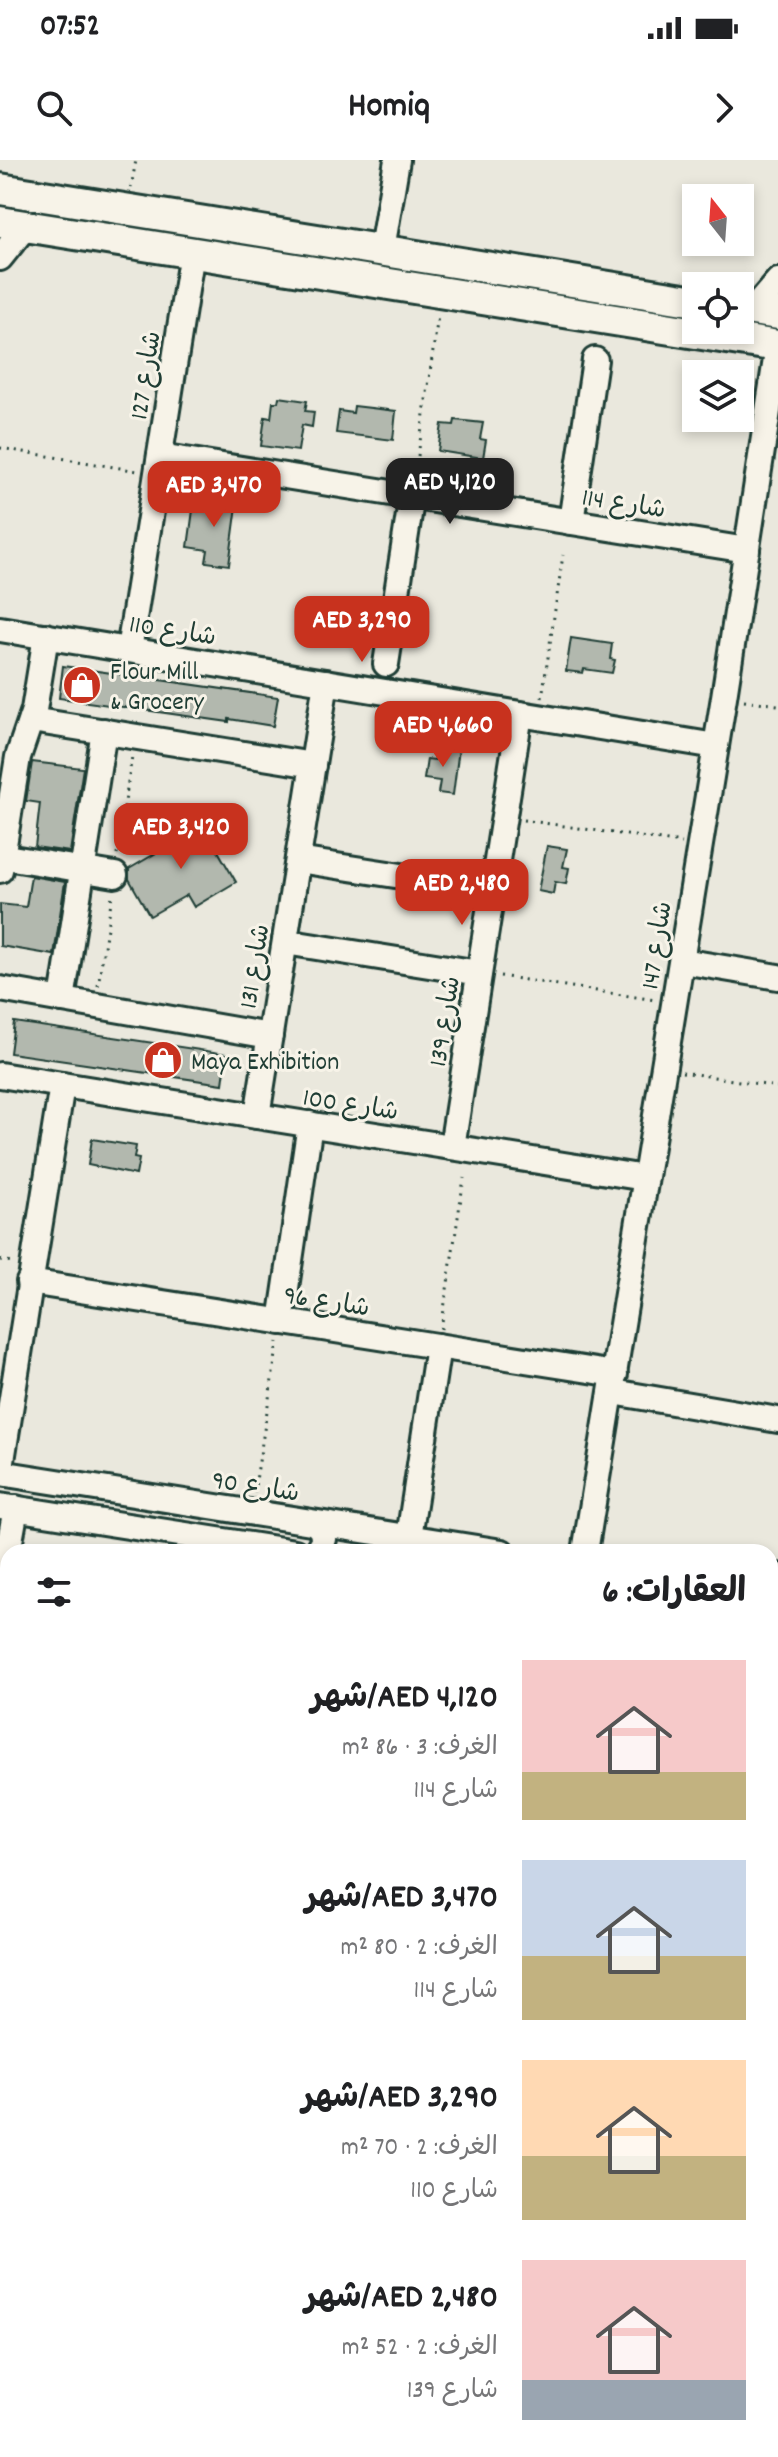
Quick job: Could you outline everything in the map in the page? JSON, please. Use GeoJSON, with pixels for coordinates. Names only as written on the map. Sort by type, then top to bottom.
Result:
{"type":"FeatureCollection","features":[{"type":"Feature","properties":{"kind":"main road"},"geometry":{"type":"LineString","coordinates":[[0,189],[682,299]]}},
{"type":"Feature","properties":{"kind":"main road"},"geometry":{"type":"LineString","coordinates":[[0,222],[682,331]]}},
{"type":"Feature","properties":{"kind":"main road"},"geometry":{"type":"LineString","coordinates":[[244,260],[258,251],[259,242],[250,229]]}},
{"type":"Feature","properties":{"kind":"main road"},"geometry":{"type":"LineString","coordinates":[[754,342],[778,346]]}},
{"type":"Feature","properties":{"kind":"street"},"geometry":{"type":"LineString","coordinates":[[382,249],[397,160]]}},
{"type":"Feature","properties":{"kind":"street"},"geometry":{"type":"LineString","coordinates":[[0,258],[20,233],[31,227]]}},
{"type":"Feature","properties":{"kind":"street","name":"شارع 127"},"geometry":{"type":"LineString","coordinates":[[129,650],[192,252]]}},
{"type":"Feature","properties":{"kind":"street"},"geometry":{"type":"LineString","coordinates":[[757,311],[778,281]]}},
{"type":"Feature","properties":{"kind":"street","name":"شارع 147"},"geometry":{"type":"LineString","coordinates":[[586,1544],[778,346]]}},
{"type":"Feature","properties":{"kind":"street"},"geometry":{"type":"LineString","coordinates":[[571,522],[595,360]]}},
{"type":"Feature","properties":{"kind":"street","name":"شارع 114"},"geometry":{"type":"LineString","coordinates":[[158,465],[412,495],[747,550]]}},
{"type":"Feature","properties":{"kind":"street"},"geometry":{"type":"LineString","coordinates":[[386,664],[412,495]]}},
{"type":"Feature","properties":{"kind":"street","name":"شارع 110"},"geometry":{"type":"LineString","coordinates":[[0,629],[716,746]]}},
{"type":"Feature","properties":{"kind":"street"},"geometry":{"type":"LineString","coordinates":[[46,636],[31,720],[9,756],[1,861],[115,875]]}},
{"type":"Feature","properties":{"kind":"street","name":"شارع 131"},"geometry":{"type":"LineString","coordinates":[[257,1116],[326,682]]}},
{"type":"Feature","properties":{"kind":"street","name":"شارع 139"},"geometry":{"type":"LineString","coordinates":[[452,1147],[504,817],[530,716]]}},
{"type":"Feature","properties":{"kind":"street"},"geometry":{"type":"LineString","coordinates":[[31,720],[313,765]]}},
{"type":"Feature","properties":{"kind":"street"},"geometry":{"type":"LineString","coordinates":[[62,1000],[104,731]]}},
{"type":"Feature","properties":{"kind":"street"},"geometry":{"type":"LineString","coordinates":[[298,860],[492,890]]}},
{"type":"Feature","properties":{"kind":"street"},"geometry":{"type":"LineString","coordinates":[[285,942],[479,973]]}},
{"type":"Feature","properties":{"kind":"street"},"geometry":{"type":"LineString","coordinates":[[682,961],[778,977]]}},
{"type":"Feature","properties":{"kind":"street"},"geometry":{"type":"LineString","coordinates":[[0,989],[270,1036]]}},
{"type":"Feature","properties":{"kind":"street","name":"شارع 100"},"geometry":{"type":"LineString","coordinates":[[0,1075],[645,1178]]}},
{"type":"Feature","properties":{"kind":"street"},"geometry":{"type":"LineString","coordinates":[[0,1473],[62,1085]]}},
{"type":"Feature","properties":{"kind":"street"},"geometry":{"type":"LineString","coordinates":[[281,1322],[310,1124]]}},
{"type":"Feature","properties":{"kind":"street","name":"شارع 96"},"geometry":{"type":"LineString","coordinates":[[29,1282],[438,1346],[778,1420]]}},
{"type":"Feature","properties":{"kind":"street"},"geometry":{"type":"LineString","coordinates":[[409,1537],[438,1346]]}},
{"type":"Feature","properties":{"kind":"street","name":"شارع 90"},"geometry":{"type":"LineString","coordinates":[[0,1473],[452,1544]]}},
{"type":"Feature","properties":{"kind":"street"},"geometry":{"type":"LineString","coordinates":[[8,1544],[8,1507],[229,1544]]}},
{"type":"Feature","properties":{"kind":"street"},"geometry":{"type":"LineString","coordinates":[[315,1523],[324,1539],[321,1544]]}},
{"type":"Feature","properties":{"kind":"street"},"geometry":{"type":"LineString","coordinates":[[332,1544],[340,1527]]}},
{"type":"Feature","properties":{"kind":"path"},"geometry":{"type":"LineString","coordinates":[[127,210],[136,160]]}},
{"type":"Feature","properties":{"kind":"path"},"geometry":{"type":"LineString","coordinates":[[418,456],[442,292]]}},
{"type":"Feature","properties":{"kind":"path"},"geometry":{"type":"LineString","coordinates":[[0,448],[158,465]]}},
{"type":"Feature","properties":{"kind":"path"},"geometry":{"type":"LineString","coordinates":[[530,716],[563,555]]}},
{"type":"Feature","properties":{"kind":"path"},"geometry":{"type":"LineString","coordinates":[[724,697],[778,705]]}},
{"type":"Feature","properties":{"kind":"path"},"geometry":{"type":"LineString","coordinates":[[504,817],[699,845]]}},
{"type":"Feature","properties":{"kind":"path"},"geometry":{"type":"LineString","coordinates":[[479,973],[674,1003]]}},
{"type":"Feature","properties":{"kind":"path"},"geometry":{"type":"LineString","coordinates":[[663,1069],[778,1087]]}},
{"type":"Feature","properties":{"kind":"path"},"geometry":{"type":"LineString","coordinates":[[438,1346],[464,1178]]}},
{"type":"Feature","properties":{"kind":"path"},"geometry":{"type":"LineString","coordinates":[[251,1512],[281,1322]]}},
{"type":"Feature","properties":{"kind":"building"},"geometry":{"type":"Polygon","coordinates":[[[279,397],[307,401],[305,411],[314,412],[312,427],[302,425],[298,451],[261,446],[265,417],[271,418],[273,402],[278,402],[279,397]]]}},
{"type":"Feature","properties":{"kind":"building"},"geometry":{"type":"Polygon","coordinates":[[[354,406],[396,411],[393,440],[336,433],[339,411],[353,413],[354,406]]]}},
{"type":"Feature","properties":{"kind":"building"},"geometry":{"type":"Polygon","coordinates":[[[455,420],[483,423],[480,439],[486,440],[483,458],[438,451],[442,424],[454,425],[455,420]]]}},
{"type":"Feature","properties":{"kind":"building"},"geometry":{"type":"Polygon","coordinates":[[[211,497],[230,499],[229,505],[237,506],[229,565],[206,562],[208,550],[188,547],[193,510],[198,511],[200,500],[210,501],[211,497]]]}},
{"type":"Feature","properties":{"kind":"building"},"geometry":{"type":"Polygon","coordinates":[[[571,638],[612,644],[610,659],[615,660],[612,673],[584,669],[583,673],[566,671],[571,638]]]}},
{"type":"Feature","properties":{"kind":"building"},"geometry":{"type":"Polygon","coordinates":[[[63,666],[278,697],[273,726],[59,698],[63,666]]]}},
{"type":"Feature","properties":{"kind":"building"},"geometry":{"type":"Polygon","coordinates":[[[437,745],[459,748],[453,795],[438,793],[440,781],[424,779],[427,759],[435,760],[437,745]]]}},
{"type":"Feature","properties":{"kind":"building"},"geometry":{"type":"Polygon","coordinates":[[[32,762],[83,768],[70,852],[35,847],[40,803],[26,801],[32,762]]]}},
{"type":"Feature","properties":{"kind":"building"},"geometry":{"type":"Polygon","coordinates":[[[200,820],[236,882],[194,907],[187,895],[150,916],[129,879],[129,869],[158,852],[154,846],[200,820]]]}},
{"type":"Feature","properties":{"kind":"building"},"geometry":{"type":"Polygon","coordinates":[[[547,846],[567,849],[563,867],[569,868],[566,884],[555,882],[553,894],[538,891],[547,846]]]}},
{"type":"Feature","properties":{"kind":"building"},"geometry":{"type":"Polygon","coordinates":[[[31,876],[65,882],[54,955],[0,946],[0,904],[26,907],[31,876]]]}},
{"type":"Feature","properties":{"kind":"building"},"geometry":{"type":"Polygon","coordinates":[[[14,1022],[227,1054],[223,1084],[10,1053],[14,1022]]]}},
{"type":"Feature","properties":{"kind":"building"},"geometry":{"type":"Polygon","coordinates":[[[92,1139],[136,1146],[134,1158],[139,1159],[136,1175],[88,1165],[92,1139]]]}},
{"type":"Feature","properties":{"kind":"place","name":"Flour Mill & Grocery"},"geometry":{"type":"Point","coordinates":[82,685]}},
{"type":"Feature","properties":{"kind":"place","name":"Maya Exhibition"},"geometry":{"type":"Point","coordinates":[163,1060]}}]}
